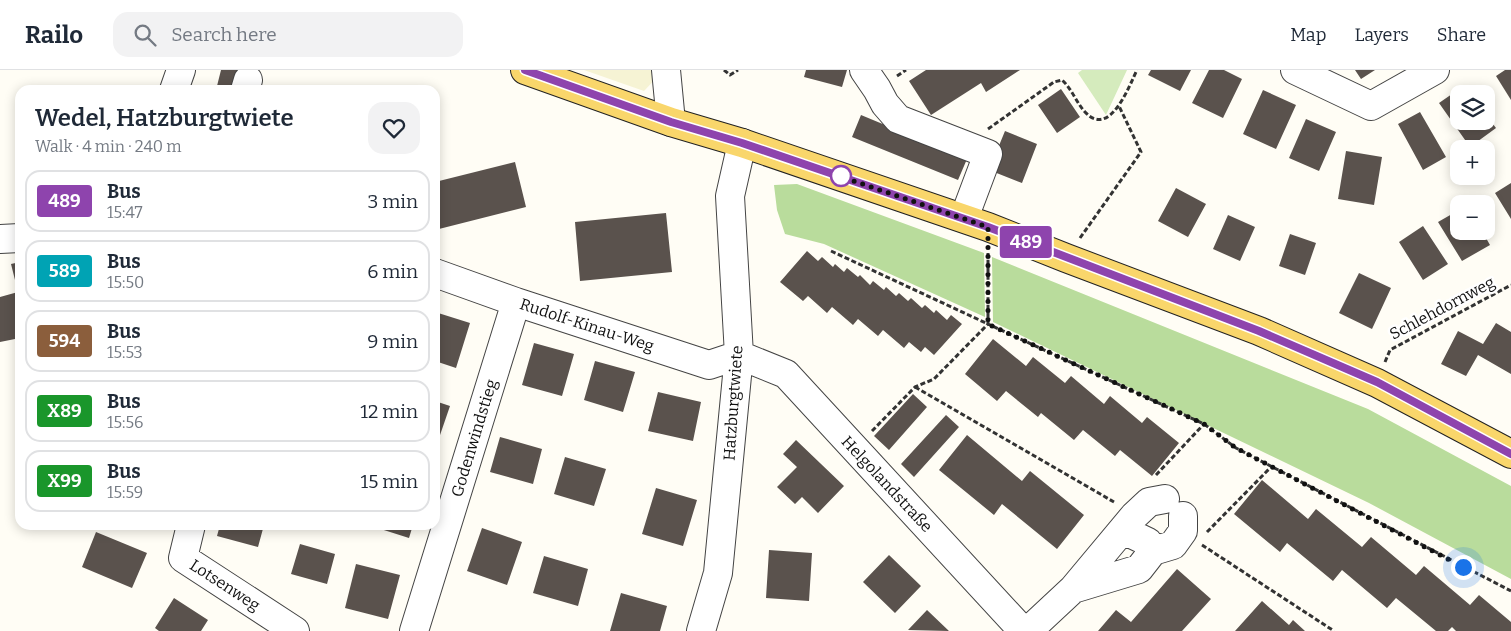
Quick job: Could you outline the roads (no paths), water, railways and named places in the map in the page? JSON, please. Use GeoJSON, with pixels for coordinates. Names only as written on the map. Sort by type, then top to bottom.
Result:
{"type":"FeatureCollection","features":[{"type":"Feature","properties":{"kind":"main road"},"geometry":{"type":"LineString","coordinates":[[525,70],[671,122],[742,143],[976,222],[1259,331],[1377,382],[1511,454]]}},
{"type":"Feature","properties":{"kind":"street"},"geometry":{"type":"LineString","coordinates":[[176,85],[181,70]]}},
{"type":"Feature","properties":{"kind":"street"},"geometry":{"type":"LineString","coordinates":[[666,70],[671,122]]}},
{"type":"Feature","properties":{"kind":"street"},"geometry":{"type":"LineString","coordinates":[[864,70],[885,104],[898,119],[988,154],[976,222]]}},
{"type":"Feature","properties":{"kind":"street"},"geometry":{"type":"LineString","coordinates":[[1299,71],[1371,106],[1435,70]]}},
{"type":"Feature","properties":{"kind":"street","name":"Hatzburgtwiete"},"geometry":{"type":"LineString","coordinates":[[700,631],[718,573],[739,355],[730,196],[742,143]]}},
{"type":"Feature","properties":{"kind":"street"},"geometry":{"type":"LineString","coordinates":[[0,239],[15,238]]}},
{"type":"Feature","properties":{"kind":"street","name":"Rudolf-Kinau-Weg"},"geometry":{"type":"LineString","coordinates":[[440,275],[516,302],[709,365],[739,355]]}},
{"type":"Feature","properties":{"kind":"street","name":"Godenwindstieg"},"geometry":{"type":"LineString","coordinates":[[414,631],[516,302]]}},
{"type":"Feature","properties":{"kind":"street","name":"Helgolandstraße"},"geometry":{"type":"LineString","coordinates":[[739,355],[786,374],[1023,631]]}},
{"type":"Feature","properties":{"kind":"street"},"geometry":{"type":"LineString","coordinates":[[1028,631],[1073,589],[1149,502],[1166,498],[1182,531],[1174,546],[1139,569],[1073,589]]}},
{"type":"Feature","properties":{"kind":"street"},"geometry":{"type":"LineString","coordinates":[[1129,523],[1148,542],[1174,546]]}},
{"type":"Feature","properties":{"kind":"street","name":"Lotsenweg"},"geometry":{"type":"LineString","coordinates":[[190,530],[183,558],[295,631]]}}]}
